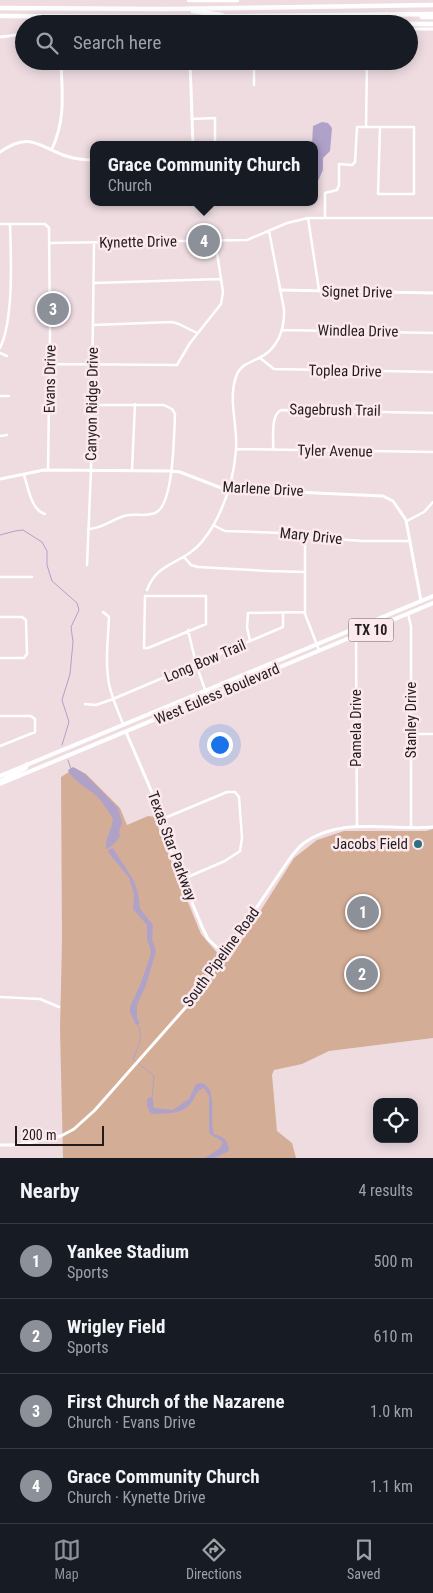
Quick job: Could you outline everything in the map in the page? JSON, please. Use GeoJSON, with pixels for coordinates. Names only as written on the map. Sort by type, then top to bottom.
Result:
{"type":"FeatureCollection","features":[{"type":"Feature","properties":{"kind":"highway"},"geometry":{"type":"LineString","coordinates":[[189,0],[237,0]]}},
{"type":"Feature","properties":{"kind":"highway"},"geometry":{"type":"LineString","coordinates":[[182,10],[433,5]]}},
{"type":"Feature","properties":{"kind":"highway"},"geometry":{"type":"LineString","coordinates":[[0,8],[167,9],[221,15]]}},
{"type":"Feature","properties":{"kind":"highway"},"geometry":{"type":"LineString","coordinates":[[0,16],[15,16]]}},
{"type":"Feature","properties":{"kind":"highway"},"geometry":{"type":"LineString","coordinates":[[418,16],[433,16]]}},
{"type":"Feature","properties":{"kind":"highway"},"geometry":{"type":"LineString","coordinates":[[418,24],[433,24]]}},
{"type":"Feature","properties":{"kind":"main road","name":"West Euless Boulevard"},"geometry":{"type":"LineString","coordinates":[[0,776],[433,596]]}},
{"type":"Feature","properties":{"kind":"main road","name":"West Euless Boulevard"},"geometry":{"type":"LineString","coordinates":[[0,782],[126,732],[433,603]]}},
{"type":"Feature","properties":{"kind":"main road"},"geometry":{"type":"LineString","coordinates":[[123,724],[126,732]]}},
{"type":"Feature","properties":{"kind":"main road"},"geometry":{"type":"LineString","coordinates":[[0,782],[26,768],[27,764]]}},
{"type":"Feature","properties":{"kind":"street"},"geometry":{"type":"LineString","coordinates":[[418,29],[433,29]]}},
{"type":"Feature","properties":{"kind":"street"},"geometry":{"type":"LineString","coordinates":[[0,37],[15,35]]}},
{"type":"Feature","properties":{"kind":"street"},"geometry":{"type":"LineString","coordinates":[[52,149],[59,134],[62,120],[61,70]]}},
{"type":"Feature","properties":{"kind":"street"},"geometry":{"type":"LineString","coordinates":[[190,70],[193,141]]}},
{"type":"Feature","properties":{"kind":"street"},"geometry":{"type":"LineString","coordinates":[[254,70],[254,85]]}},
{"type":"Feature","properties":{"kind":"street"},"geometry":{"type":"LineString","coordinates":[[366,127],[367,70]]}},
{"type":"Feature","properties":{"kind":"street"},"geometry":{"type":"LineString","coordinates":[[192,119],[215,118],[215,141]]}},
{"type":"Feature","properties":{"kind":"street"},"geometry":{"type":"LineString","coordinates":[[325,217],[325,193],[336,190],[339,187],[339,164],[352,165],[355,162],[357,127],[380,127],[414,127],[414,194],[378,194],[380,127]]}},
{"type":"Feature","properties":{"kind":"street"},"geometry":{"type":"LineString","coordinates":[[0,152],[12,144],[22,141],[38,143],[74,158],[90,160]]}},
{"type":"Feature","properties":{"kind":"street"},"geometry":{"type":"LineString","coordinates":[[308,218],[320,291]]}},
{"type":"Feature","properties":{"kind":"street","name":"Kynette Drive"},"geometry":{"type":"LineString","coordinates":[[50,243],[247,240],[287,223],[308,218],[433,218]]}},
{"type":"Feature","properties":{"kind":"street"},"geometry":{"type":"LineString","coordinates":[[0,224],[10,224],[11,248],[8,324],[0,348]]}},
{"type":"Feature","properties":{"kind":"street","name":"Evans Drive"},"geometry":{"type":"LineString","coordinates":[[10,224],[45,224],[50,228],[48,470]]}},
{"type":"Feature","properties":{"kind":"street"},"geometry":{"type":"LineString","coordinates":[[148,590],[151,580],[159,570],[184,557],[202,543],[224,506],[229,490],[236,449],[232,393],[237,373],[245,364],[260,358],[271,349],[282,330],[284,309],[269,231]]}},
{"type":"Feature","properties":{"kind":"street"},"geometry":{"type":"LineString","coordinates":[[50,364],[175,366],[197,333],[221,304],[223,292],[216,240]]}},
{"type":"Feature","properties":{"kind":"street","name":"Canyon Ridge Drive"},"geometry":{"type":"LineString","coordinates":[[86,565],[91,470],[94,243]]}},
{"type":"Feature","properties":{"kind":"street"},"geometry":{"type":"LineString","coordinates":[[94,283],[221,279]]}},
{"type":"Feature","properties":{"kind":"street","name":"Signet Drive"},"geometry":{"type":"LineString","coordinates":[[280,290],[433,293]]}},
{"type":"Feature","properties":{"kind":"street"},"geometry":{"type":"LineString","coordinates":[[93,325],[172,322],[197,333]]}},
{"type":"Feature","properties":{"kind":"street","name":"Windlea Drive"},"geometry":{"type":"LineString","coordinates":[[282,330],[433,332]]}},
{"type":"Feature","properties":{"kind":"street"},"geometry":{"type":"LineString","coordinates":[[0,352],[7,356]]}},
{"type":"Feature","properties":{"kind":"street","name":"Toplea Drive"},"geometry":{"type":"LineString","coordinates":[[260,358],[274,369],[433,372]]}},
{"type":"Feature","properties":{"kind":"street"},"geometry":{"type":"LineString","coordinates":[[0,396],[9,396]]}},
{"type":"Feature","properties":{"kind":"street"},"geometry":{"type":"LineString","coordinates":[[88,529],[97,529],[124,516],[155,513],[159,510],[166,497],[171,471],[174,433],[174,411],[164,404],[92,404]]}},
{"type":"Feature","properties":{"kind":"street"},"geometry":{"type":"LineString","coordinates":[[132,470],[135,404]]}},
{"type":"Feature","properties":{"kind":"street","name":"Sagebrush Trail"},"geometry":{"type":"LineString","coordinates":[[274,450],[274,418],[278,412],[288,408],[433,413]]}},
{"type":"Feature","properties":{"kind":"street"},"geometry":{"type":"LineString","coordinates":[[0,436],[7,435]]}},
{"type":"Feature","properties":{"kind":"street","name":"Tyler Avenue"},"geometry":{"type":"LineString","coordinates":[[236,449],[433,452]]}},
{"type":"Feature","properties":{"kind":"street","name":"Marlene Drive"},"geometry":{"type":"LineString","coordinates":[[0,479],[23,473],[48,470],[171,471],[180,472],[208,484],[229,490],[383,496],[393,501],[406,521],[421,601]]}},
{"type":"Feature","properties":{"kind":"street"},"geometry":{"type":"LineString","coordinates":[[23,473],[33,502],[38,511],[45,514]]}},
{"type":"Feature","properties":{"kind":"street"},"geometry":{"type":"LineString","coordinates":[[406,521],[424,512],[433,502]]}},
{"type":"Feature","properties":{"kind":"street","name":"Mary Drive"},"geometry":{"type":"LineString","coordinates":[[213,525],[225,531],[282,533],[305,537],[410,541]]}},
{"type":"Feature","properties":{"kind":"street"},"geometry":{"type":"LineString","coordinates":[[305,537],[305,612],[318,644],[319,652]]}},
{"type":"Feature","properties":{"kind":"street"},"geometry":{"type":"LineString","coordinates":[[184,557],[192,565],[198,567],[268,572],[304,572]]}},
{"type":"Feature","properties":{"kind":"street"},"geometry":{"type":"LineString","coordinates":[[0,577],[32,577]]}},
{"type":"Feature","properties":{"kind":"street"},"geometry":{"type":"LineString","coordinates":[[145,596],[206,596],[206,624],[188,630],[148,648],[144,648],[145,596]]}},
{"type":"Feature","properties":{"kind":"street"},"geometry":{"type":"LineString","coordinates":[[103,612],[109,617],[109,682],[113,699],[123,724]]}},
{"type":"Feature","properties":{"kind":"street"},"geometry":{"type":"LineString","coordinates":[[250,641],[247,627],[248,613],[305,612]]}},
{"type":"Feature","properties":{"kind":"street","name":"Long Bow Trail"},"geometry":{"type":"LineString","coordinates":[[86,704],[96,704],[113,699],[283,628],[283,613]]}},
{"type":"Feature","properties":{"kind":"street","name":"Stanley Drive"},"geometry":{"type":"LineString","coordinates":[[408,614],[411,626],[411,828]]}},
{"type":"Feature","properties":{"kind":"street"},"geometry":{"type":"LineString","coordinates":[[0,617],[24,618],[27,622],[26,656],[22,658],[0,658]]}},
{"type":"Feature","properties":{"kind":"street","name":"Pamela Drive"},"geometry":{"type":"LineString","coordinates":[[354,629],[356,636],[357,827]]}},
{"type":"Feature","properties":{"kind":"street"},"geometry":{"type":"LineString","coordinates":[[188,630],[196,664],[208,698]]}},
{"type":"Feature","properties":{"kind":"street"},"geometry":{"type":"LineString","coordinates":[[0,716],[31,716],[35,719],[35,732],[0,746]]}},
{"type":"Feature","properties":{"kind":"street","name":"Texas Star Parkway"},"geometry":{"type":"LineString","coordinates":[[126,732],[156,802],[162,830],[208,939],[225,955]]}},
{"type":"Feature","properties":{"kind":"street"},"geometry":{"type":"LineString","coordinates":[[411,734],[433,734]]}},
{"type":"Feature","properties":{"kind":"street"},"geometry":{"type":"LineString","coordinates":[[160,820],[227,792],[235,792],[239,797],[242,838],[240,851],[225,861],[182,880]]}},
{"type":"Feature","properties":{"kind":"street","name":"South Pipeline Road"},"geometry":{"type":"LineString","coordinates":[[0,1145],[33,1142],[66,1134],[94,1110],[201,990],[296,850],[315,837],[329,831],[357,827],[433,827]]}},
{"type":"Feature","properties":{"kind":"street"},"geometry":{"type":"LineString","coordinates":[[0,997],[40,1000],[59,1007]]}},
{"type":"Feature","properties":{"kind":"shaded area"},"geometry":{"type":"Polygon","coordinates":[[[322,122],[328,123],[332,128],[330,151],[323,158],[323,170],[318,181],[318,141],[312,141],[313,126],[322,122]]]}},
{"type":"Feature","properties":{"kind":"shaded area"},"geometry":{"type":"Polygon","coordinates":[[[73,767],[85,774],[118,808],[122,822],[119,832],[120,837],[112,846],[106,849],[113,819],[99,799],[70,773],[68,770],[73,767]]]}},
{"type":"Feature","properties":{"kind":"shaded area"},"geometry":{"type":"Polygon","coordinates":[[[75,768],[86,774],[120,808],[127,825],[148,816],[156,817],[160,834],[201,934],[219,955],[219,958],[228,962],[294,858],[317,840],[344,831],[426,831],[433,829],[433,1038],[329,1051],[302,1064],[274,1070],[272,1075],[277,1131],[292,1143],[296,1158],[63,1158],[60,1029],[62,941],[61,777],[75,768]]]}},
{"type":"Feature","properties":{"kind":"shaded area"},"geometry":{"type":"Polygon","coordinates":[[[113,848],[134,881],[140,909],[153,925],[152,939],[156,951],[146,985],[137,1005],[137,1018],[140,1023],[136,1025],[130,1012],[130,1007],[140,985],[151,951],[147,939],[147,925],[133,909],[134,894],[129,878],[108,852],[108,850],[113,848]]]}},
{"type":"Feature","properties":{"kind":"shaded area"},"geometry":{"type":"Polygon","coordinates":[[[201,1083],[207,1086],[212,1097],[214,1134],[220,1136],[228,1144],[229,1151],[214,1158],[205,1158],[220,1148],[223,1142],[210,1134],[209,1096],[204,1088],[198,1092],[193,1101],[183,1110],[153,1114],[147,1106],[147,1099],[151,1097],[154,1108],[173,1110],[189,1099],[196,1084],[201,1083]]]}},
{"type":"Feature","properties":{"kind":"waterway"},"geometry":{"type":"LineString","coordinates":[[0,535],[23,530],[42,542],[47,551],[47,565],[52,581],[77,603],[79,610],[71,627],[73,642],[70,674],[62,700],[69,722],[62,745]]}},
{"type":"Feature","properties":{"kind":"waterway"},"geometry":{"type":"LineString","coordinates":[[68,760],[71,769]]}},
{"type":"Feature","properties":{"kind":"waterway"},"geometry":{"type":"LineString","coordinates":[[137,1023],[140,1037],[133,1059],[154,1076],[152,1099]]}},
{"type":"Feature","properties":{"kind":"place","name":"Grace Community Church"},"geometry":{"type":"Point","coordinates":[204,241]}},
{"type":"Feature","properties":{"kind":"place","name":"First Church of the Nazarene"},"geometry":{"type":"Point","coordinates":[53,309]}},
{"type":"Feature","properties":{"kind":"place","name":"Jacobs Field"},"geometry":{"type":"Point","coordinates":[418,844]}},
{"type":"Feature","properties":{"kind":"place","name":"Yankee Stadium"},"geometry":{"type":"Point","coordinates":[363,912]}},
{"type":"Feature","properties":{"kind":"place","name":"Wrigley Field"},"geometry":{"type":"Point","coordinates":[362,974]}}]}
